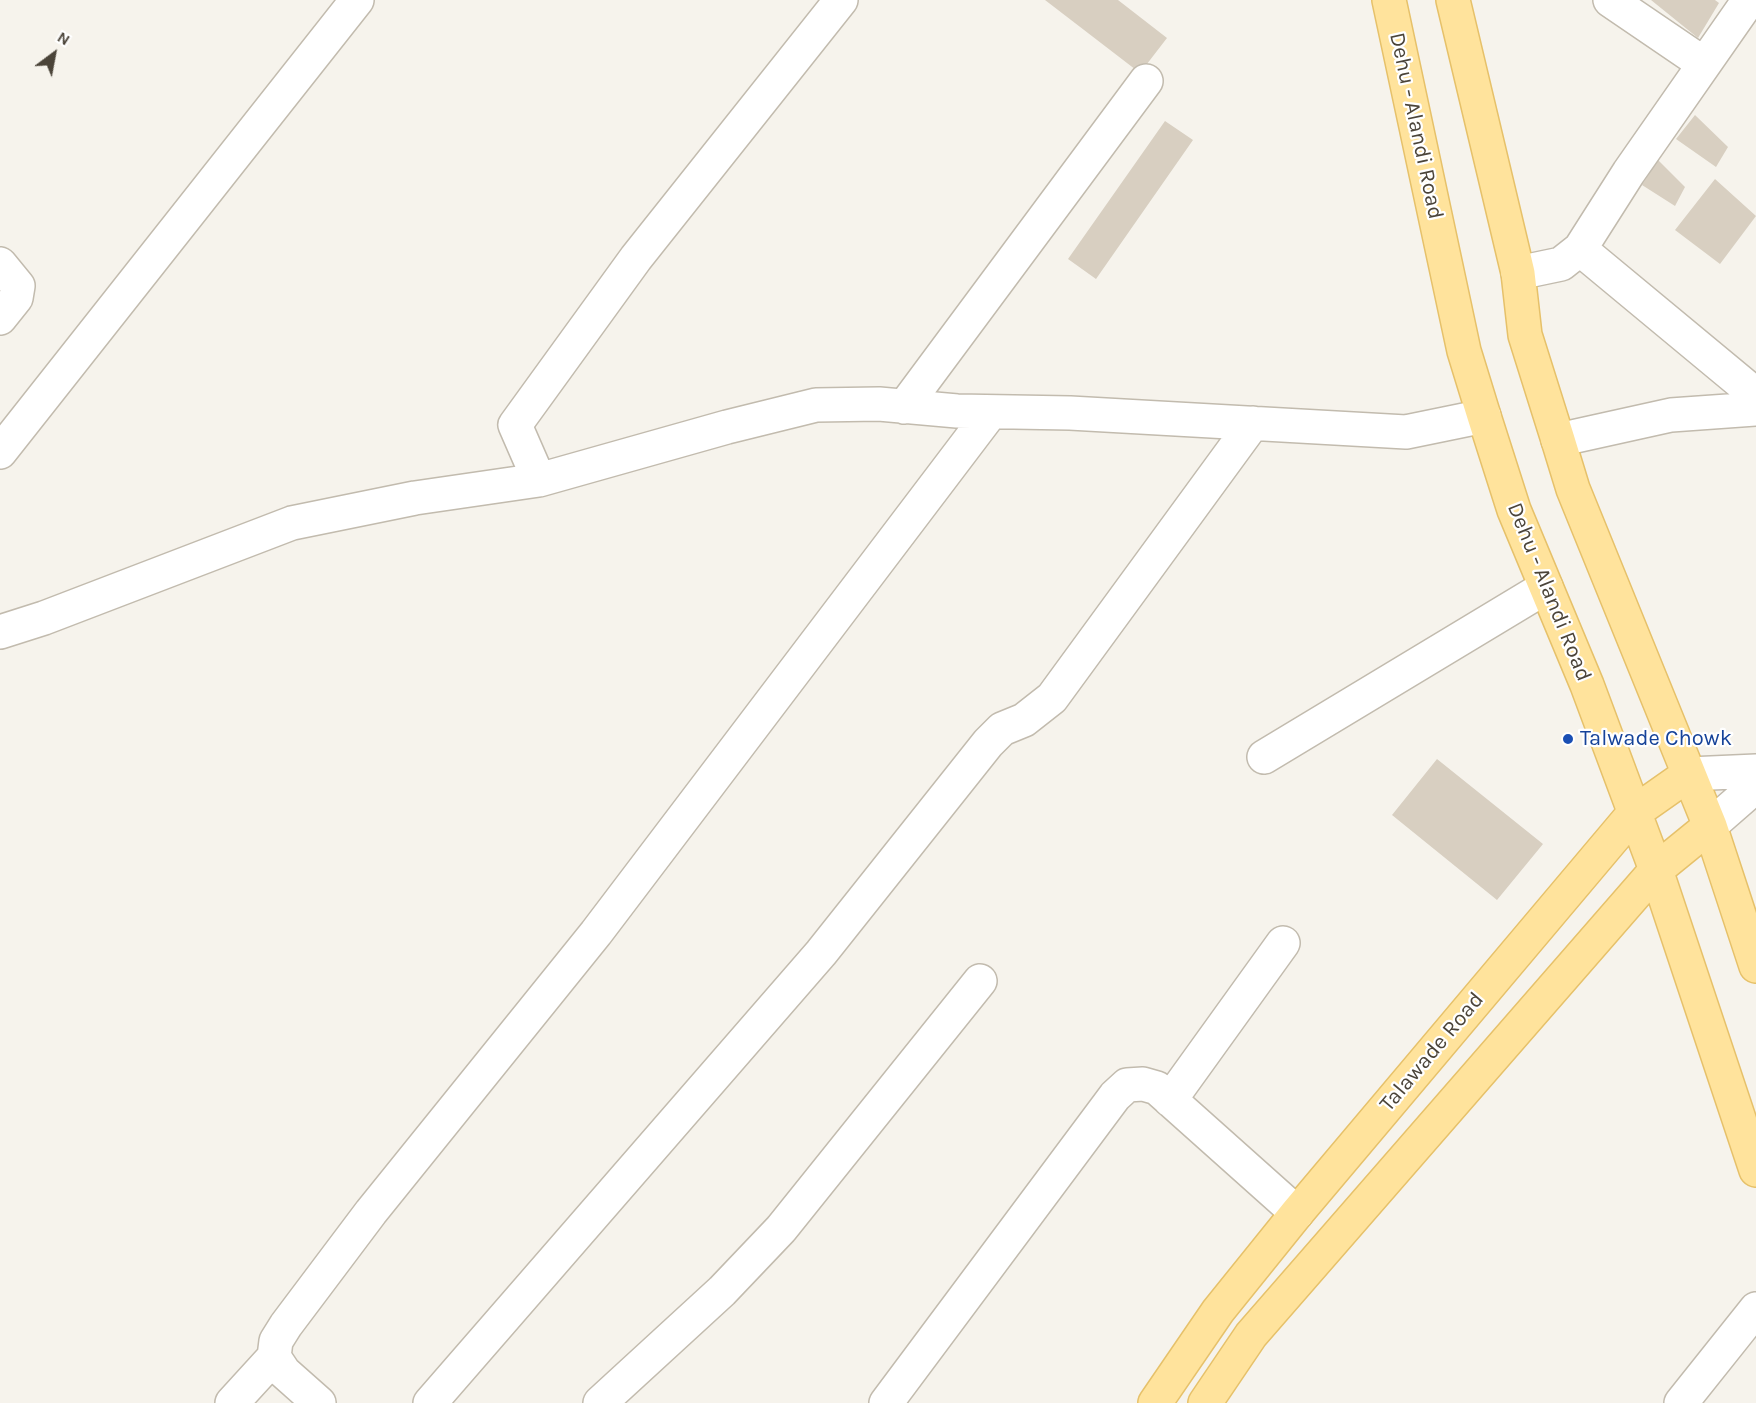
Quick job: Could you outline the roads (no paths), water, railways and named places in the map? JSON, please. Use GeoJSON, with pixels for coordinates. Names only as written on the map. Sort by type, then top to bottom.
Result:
{"type":"FeatureCollection","features":[{"type":"Feature","properties":{"kind":"main road","name":"Dehu - Alandi Road"},"geometry":{"type":"LineString","coordinates":[[1389,0],[1464,351],[1484,416],[1514,510],[1587,686],[1656,870],[1756,1170]]}},
{"type":"Feature","properties":{"kind":"main road"},"geometry":{"type":"LineString","coordinates":[[1454,0],[1518,273],[1526,335],[1573,489],[1710,826],[1756,966]]}},
{"type":"Feature","properties":{"kind":"main road","name":"Talawade Road"},"geometry":{"type":"LineString","coordinates":[[1155,1403],[1218,1311],[1297,1213],[1635,812],[1689,774]]}},
{"type":"Feature","properties":{"kind":"main road"},"geometry":{"type":"LineString","coordinates":[[1205,1403],[1251,1335],[1656,870],[1710,826]]}},
{"type":"Feature","properties":{"kind":"street"},"geometry":{"type":"LineString","coordinates":[[0,452],[357,0]]}},
{"type":"Feature","properties":{"kind":"street"},"geometry":{"type":"LineString","coordinates":[[539,480],[515,425],[636,258],[841,0]]}},
{"type":"Feature","properties":{"kind":"street"},"geometry":{"type":"LineString","coordinates":[[1610,0],[1704,64]]}},
{"type":"Feature","properties":{"kind":"street"},"geometry":{"type":"LineString","coordinates":[[1518,273],[1561,264],[1580,249],[1749,0]]}},
{"type":"Feature","properties":{"kind":"street"},"geometry":{"type":"LineString","coordinates":[[904,407],[1146,81]]}},
{"type":"Feature","properties":{"kind":"street"},"geometry":{"type":"LineString","coordinates":[[1580,249],[1756,395]]}},
{"type":"Feature","properties":{"kind":"street"},"geometry":{"type":"LineString","coordinates":[[0,264],[18,286],[16,298],[0,318]]}},
{"type":"Feature","properties":{"kind":"street"},"geometry":{"type":"LineString","coordinates":[[0,632],[44,618],[292,523],[415,498],[539,480],[727,427],[816,405],[879,404],[991,412],[1070,413],[1406,432],[1484,416]]}},
{"type":"Feature","properties":{"kind":"street"},"geometry":{"type":"LineString","coordinates":[[1558,440],[1671,415],[1756,409]]}},
{"type":"Feature","properties":{"kind":"street"},"geometry":{"type":"LineString","coordinates":[[232,1403],[274,1357],[276,1341],[286,1325],[364,1222],[596,933],[991,412]]}},
{"type":"Feature","properties":{"kind":"street"},"geometry":{"type":"LineString","coordinates":[[430,1403],[820,953],[988,743],[1002,729],[1024,720],[1052,698],[1253,423]]}},
{"type":"Feature","properties":{"kind":"street"},"geometry":{"type":"LineString","coordinates":[[1264,757],[1546,587]]}},
{"type":"Feature","properties":{"kind":"street"},"geometry":{"type":"LineString","coordinates":[[1689,774],[1756,771]]}},
{"type":"Feature","properties":{"kind":"street"},"geometry":{"type":"LineString","coordinates":[[1710,826],[1756,786]]}},
{"type":"Feature","properties":{"kind":"street"},"geometry":{"type":"LineString","coordinates":[[1170,1100],[1283,943]]}},
{"type":"Feature","properties":{"kind":"street"},"geometry":{"type":"LineString","coordinates":[[600,1403],[722,1291],[781,1229],[980,981]]}},
{"type":"Feature","properties":{"kind":"street"},"geometry":{"type":"LineString","coordinates":[[886,1403],[1115,1096],[1127,1085],[1143,1084],[1157,1088],[1297,1213]]}},
{"type":"Feature","properties":{"kind":"street"},"geometry":{"type":"LineString","coordinates":[[1681,1403],[1756,1309]]}},
{"type":"Feature","properties":{"kind":"street"},"geometry":{"type":"LineString","coordinates":[[274,1357],[284,1372],[319,1403]]}},
{"type":"Feature","properties":{"kind":"place","name":"Talwade Chowk"},"geometry":{"type":"Point","coordinates":[1568,739]}}]}
